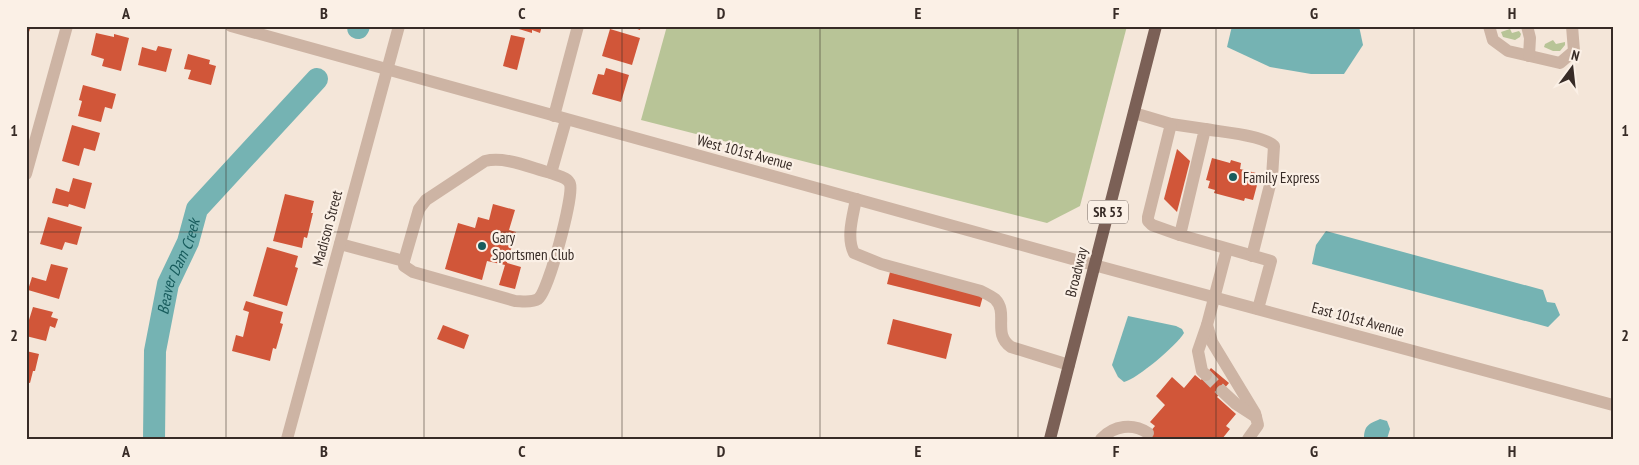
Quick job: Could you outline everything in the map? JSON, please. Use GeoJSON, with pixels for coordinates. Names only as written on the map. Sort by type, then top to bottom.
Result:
{"type":"FeatureCollection","features":[{"type":"Feature","properties":{"kind":"main road","name":"Broadway"},"geometry":{"type":"LineString","coordinates":[[1050,439],[1156,26]]}},
{"type":"Feature","properties":{"kind":"street"},"geometry":{"type":"LineString","coordinates":[[26,174],[29,151],[67,26]]}},
{"type":"Feature","properties":{"kind":"street","name":"West 101st Avenue"},"geometry":{"type":"LineString","coordinates":[[230,26],[1094,265]]}},
{"type":"Feature","properties":{"kind":"street","name":"Madison Street"},"geometry":{"type":"LineString","coordinates":[[287,439],[399,26]]}},
{"type":"Feature","properties":{"kind":"street"},"geometry":{"type":"LineString","coordinates":[[551,173],[578,26]]}},
{"type":"Feature","properties":{"kind":"street"},"geometry":{"type":"LineString","coordinates":[[1489,26],[1493,40],[1508,51],[1560,63],[1574,51],[1572,26]]}},
{"type":"Feature","properties":{"kind":"street"},"geometry":{"type":"LineString","coordinates":[[1527,26],[1530,38],[1529,56]]}},
{"type":"Feature","properties":{"kind":"street"},"geometry":{"type":"LineString","coordinates":[[1134,113],[1171,124],[1238,134],[1269,142],[1274,146],[1272,177],[1252,256]]}},
{"type":"Feature","properties":{"kind":"street"},"geometry":{"type":"LineString","coordinates":[[1171,124],[1148,217],[1152,225],[1180,236],[1272,261],[1258,309]]}},
{"type":"Feature","properties":{"kind":"street"},"geometry":{"type":"LineString","coordinates":[[1180,236],[1205,129]]}},
{"type":"Feature","properties":{"kind":"street"},"geometry":{"type":"LineString","coordinates":[[493,159],[502,160],[551,173],[567,179],[570,184],[569,205],[549,279],[544,292],[538,300],[514,301],[413,272],[404,266],[404,261],[419,208],[434,194],[485,161],[493,159]]}},
{"type":"Feature","properties":{"kind":"street"},"geometry":{"type":"LineString","coordinates":[[856,199],[850,235],[850,245],[854,253],[881,264],[981,291],[995,299],[1000,307],[1002,336],[1005,342],[1011,347],[1069,365]]}},
{"type":"Feature","properties":{"kind":"street"},"geometry":{"type":"LineString","coordinates":[[340,244],[404,261]]}},
{"type":"Feature","properties":{"kind":"street"},"geometry":{"type":"LineString","coordinates":[[1206,375],[1202,371],[1198,351],[1208,325],[1227,249]]}},
{"type":"Feature","properties":{"kind":"street","name":"East 101st Avenue"},"geometry":{"type":"LineString","coordinates":[[1094,265],[1613,405]]}},
{"type":"Feature","properties":{"kind":"street"},"geometry":{"type":"LineString","coordinates":[[1208,325],[1212,342],[1256,417],[1258,425],[1248,439]]}},
{"type":"Feature","properties":{"kind":"street"},"geometry":{"type":"LineString","coordinates":[[1222,391],[1236,404],[1256,417]]}},
{"type":"Feature","properties":{"kind":"street"},"geometry":{"type":"LineString","coordinates":[[1101,439],[1105,434],[1118,428],[1130,426],[1140,428],[1148,434]]}},
{"type":"Feature","properties":{"kind":"green space"},"geometry":{"type":"Polygon","coordinates":[[[667,26],[1127,26],[1080,206],[1047,223],[641,120],[667,26]]]}},
{"type":"Feature","properties":{"kind":"green space"},"geometry":{"type":"Polygon","coordinates":[[[1510,29],[1512,33],[1519,31],[1520,37],[1515,40],[1503,37],[1501,32],[1510,29]]]}},
{"type":"Feature","properties":{"kind":"green space"},"geometry":{"type":"Polygon","coordinates":[[[1553,40],[1556,44],[1565,42],[1560,51],[1553,51],[1544,47],[1545,44],[1553,40]]]}},
{"type":"Feature","properties":{"kind":"water"},"geometry":{"type":"Polygon","coordinates":[[[1232,26],[1359,26],[1363,45],[1344,74],[1311,74],[1270,67],[1227,47],[1232,26]]]}},
{"type":"Feature","properties":{"kind":"water"},"geometry":{"type":"Polygon","coordinates":[[[1326,231],[1543,290],[1547,302],[1555,303],[1560,315],[1548,327],[1312,264],[1316,245],[1326,231]]]}},
{"type":"Feature","properties":{"kind":"water"},"geometry":{"type":"Polygon","coordinates":[[[1128,316],[1176,326],[1182,329],[1184,333],[1156,361],[1138,375],[1124,382],[1118,377],[1112,365],[1128,316]]]}},
{"type":"Feature","properties":{"kind":"water"},"geometry":{"type":"Polygon","coordinates":[[[1380,419],[1387,421],[1390,429],[1387,439],[1364,439],[1368,426],[1380,419]]]}},
{"type":"Feature","properties":{"kind":"building"},"geometry":{"type":"Polygon","coordinates":[[[26,26],[31,26],[28,35],[26,34],[26,26]]]}},
{"type":"Feature","properties":{"kind":"building"},"geometry":{"type":"Polygon","coordinates":[[[509,26],[542,26],[540,33],[532,30],[532,33],[509,26]]]}},
{"type":"Feature","properties":{"kind":"building"},"geometry":{"type":"Polygon","coordinates":[[[629,26],[641,26],[640,30],[629,26]]]}},
{"type":"Feature","properties":{"kind":"building"},"geometry":{"type":"Polygon","coordinates":[[[610,29],[640,38],[632,65],[602,56],[610,29]]]}},
{"type":"Feature","properties":{"kind":"building"},"geometry":{"type":"Polygon","coordinates":[[[96,33],[114,37],[114,34],[129,38],[121,71],[102,66],[104,59],[91,55],[96,33]]]}},
{"type":"Feature","properties":{"kind":"building"},"geometry":{"type":"Polygon","coordinates":[[[511,35],[525,38],[517,70],[503,66],[511,35]]]}},
{"type":"Feature","properties":{"kind":"building"},"geometry":{"type":"Polygon","coordinates":[[[158,46],[172,49],[166,72],[138,65],[142,47],[156,51],[158,46]]]}},
{"type":"Feature","properties":{"kind":"building"},"geometry":{"type":"Polygon","coordinates":[[[188,54],[210,60],[209,64],[216,66],[211,85],[188,79],[191,70],[184,69],[188,54]]]}},
{"type":"Feature","properties":{"kind":"building"},"geometry":{"type":"Polygon","coordinates":[[[606,68],[629,75],[621,102],[592,94],[598,74],[604,75],[606,68]]]}},
{"type":"Feature","properties":{"kind":"building"},"geometry":{"type":"Polygon","coordinates":[[[83,85],[116,94],[112,109],[105,107],[101,122],[78,116],[82,101],[79,100],[83,85]]]}},
{"type":"Feature","properties":{"kind":"building"},"geometry":{"type":"Polygon","coordinates":[[[72,125],[100,133],[95,151],[84,148],[79,166],[62,161],[72,125]]]}},
{"type":"Feature","properties":{"kind":"building"},"geometry":{"type":"Polygon","coordinates":[[[1177,149],[1190,161],[1177,212],[1164,199],[1177,149]]]}},
{"type":"Feature","properties":{"kind":"building","name":"Family Express"},"geometry":{"type":"Polygon","coordinates":[[[1212,158],[1230,163],[1231,160],[1241,163],[1240,169],[1260,174],[1253,200],[1245,198],[1244,201],[1214,193],[1215,190],[1208,188],[1210,181],[1206,180],[1212,158]]]}},
{"type":"Feature","properties":{"kind":"building"},"geometry":{"type":"Polygon","coordinates":[[[73,178],[92,183],[85,209],[69,204],[68,207],[52,203],[56,188],[69,192],[73,178]]]}},
{"type":"Feature","properties":{"kind":"building"},"geometry":{"type":"Polygon","coordinates":[[[285,194],[314,201],[307,238],[304,237],[302,248],[273,241],[285,194]]]}},
{"type":"Feature","properties":{"kind":"building","name":"Gary Sportsmen Club"},"geometry":{"type":"Polygon","coordinates":[[[493,204],[515,210],[509,230],[516,232],[507,263],[521,267],[515,289],[499,285],[505,265],[487,261],[482,280],[445,269],[458,223],[475,228],[478,217],[489,220],[493,204]]]}},
{"type":"Feature","properties":{"kind":"building"},"geometry":{"type":"Polygon","coordinates":[[[48,217],[82,227],[77,245],[65,242],[62,250],[40,244],[48,217]]]}},
{"type":"Feature","properties":{"kind":"building"},"geometry":{"type":"Polygon","coordinates":[[[267,247],[298,256],[295,267],[298,268],[287,306],[253,296],[267,247]]]}},
{"type":"Feature","properties":{"kind":"building"},"geometry":{"type":"Polygon","coordinates":[[[51,264],[68,268],[59,299],[28,290],[32,277],[46,281],[51,264]]]}},
{"type":"Feature","properties":{"kind":"building"},"geometry":{"type":"Polygon","coordinates":[[[890,272],[983,296],[980,307],[887,284],[890,272]]]}},
{"type":"Feature","properties":{"kind":"building"},"geometry":{"type":"Polygon","coordinates":[[[246,301],[283,312],[280,323],[283,324],[276,349],[273,348],[270,361],[232,351],[236,335],[243,337],[249,312],[243,310],[246,301]]]}},
{"type":"Feature","properties":{"kind":"building"},"geometry":{"type":"Polygon","coordinates":[[[33,307],[53,312],[51,317],[58,319],[55,328],[50,326],[46,341],[26,336],[26,319],[29,320],[33,307]]]}},
{"type":"Feature","properties":{"kind":"building"},"geometry":{"type":"Polygon","coordinates":[[[893,319],[952,334],[946,359],[887,344],[893,319]]]}},
{"type":"Feature","properties":{"kind":"building"},"geometry":{"type":"Polygon","coordinates":[[[443,325],[469,335],[464,349],[437,339],[443,325]]]}},
{"type":"Feature","properties":{"kind":"building"},"geometry":{"type":"Polygon","coordinates":[[[26,351],[39,354],[30,383],[26,382],[26,351]]]}},
{"type":"Feature","properties":{"kind":"building"},"geometry":{"type":"Polygon","coordinates":[[[1211,368],[1229,383],[1217,397],[1236,414],[1226,426],[1230,429],[1222,439],[1144,439],[1155,426],[1150,422],[1165,405],[1156,396],[1172,377],[1184,388],[1195,375],[1201,380],[1211,368]]]}},
{"type":"Feature","properties":{"kind":"waterway","name":"Beaver Dam Creek"},"geometry":{"type":"LineString","coordinates":[[154,439],[155,351],[168,284],[188,242],[197,209],[317,79]]}},
{"type":"Feature","properties":{"kind":"tunnel"},"geometry":{"type":"LineString","coordinates":[[1206,375],[1222,391]]}},
{"type":"Feature","properties":{"kind":"place","name":"Family Express"},"geometry":{"type":"Point","coordinates":[1233,177]}},
{"type":"Feature","properties":{"kind":"place","name":"Gary Sportsmen Club"},"geometry":{"type":"Point","coordinates":[482,246]}}]}
